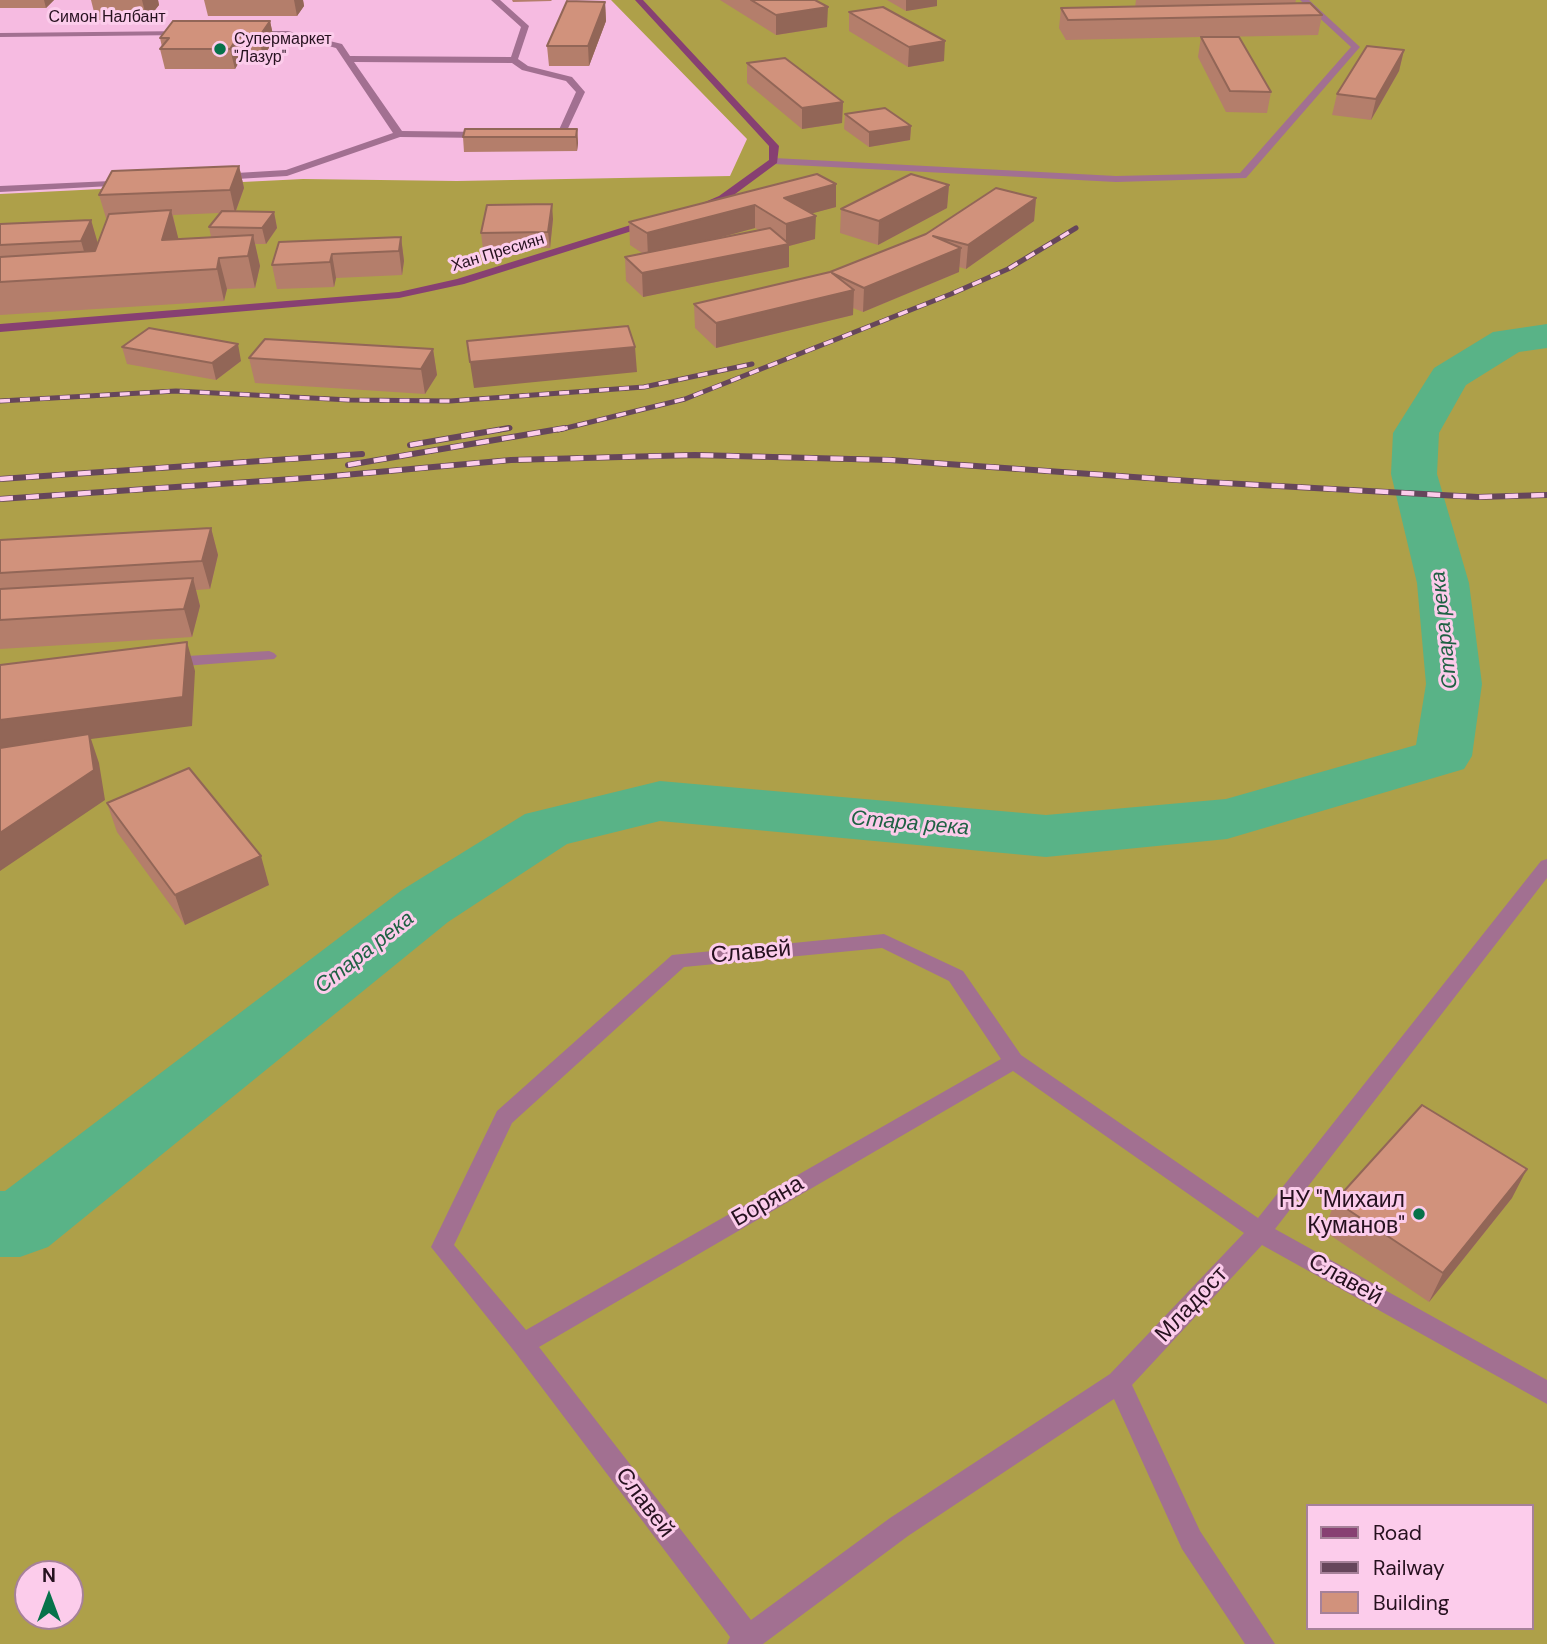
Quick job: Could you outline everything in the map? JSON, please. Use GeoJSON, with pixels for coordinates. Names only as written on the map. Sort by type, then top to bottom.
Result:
{"type":"FeatureCollection","features":[{"type":"Feature","properties":{"kind":"street"},"geometry":{"type":"LineString","coordinates":[[495,0],[525,26],[514,60]]}},
{"type":"Feature","properties":{"kind":"street"},"geometry":{"type":"LineString","coordinates":[[639,0],[774,146],[774,162]]}},
{"type":"Feature","properties":{"kind":"street"},"geometry":{"type":"LineString","coordinates":[[697,207],[723,198],[774,162],[1116,179],[1242,176],[1356,47],[1304,0]]}},
{"type":"Feature","properties":{"kind":"street","name":"Симон Налбант"},"geometry":{"type":"LineString","coordinates":[[0,36],[199,33]]}},
{"type":"Feature","properties":{"kind":"street"},"geometry":{"type":"LineString","coordinates":[[237,33],[288,33],[339,46],[399,134]]}},
{"type":"Feature","properties":{"kind":"street"},"geometry":{"type":"LineString","coordinates":[[349,59],[514,60],[525,68],[569,79],[581,92],[561,135],[534,135]]}},
{"type":"Feature","properties":{"kind":"street"},"geometry":{"type":"LineString","coordinates":[[205,178],[288,173],[399,134],[494,135]]}},
{"type":"Feature","properties":{"kind":"street"},"geometry":{"type":"LineString","coordinates":[[0,189],[137,181]]}},
{"type":"Feature","properties":{"kind":"street","name":"Хан Пресиян"},"geometry":{"type":"LineString","coordinates":[[0,328],[399,295],[460,282],[657,219]]}},
{"type":"Feature","properties":{"kind":"street"},"geometry":{"type":"LineString","coordinates":[[161,663],[269,656]]}},
{"type":"Feature","properties":{"kind":"street","name":"Младост"},"geometry":{"type":"LineString","coordinates":[[744,1641],[899,1527],[1119,1382],[1260,1232],[1547,865]]}},
{"type":"Feature","properties":{"kind":"street","name":"Славей"},"geometry":{"type":"LineString","coordinates":[[744,1641],[523,1344],[442,1247],[504,1117],[679,960],[884,941],[956,976],[1014,1060],[1260,1232],[1547,1393]]}},
{"type":"Feature","properties":{"kind":"street","name":"Боряна"},"geometry":{"type":"LineString","coordinates":[[523,1344],[1014,1060]]}},
{"type":"Feature","properties":{"kind":"street"},"geometry":{"type":"LineString","coordinates":[[1119,1382],[1191,1540],[1261,1644]]}},
{"type":"Feature","properties":{"kind":"shaded area"},"geometry":{"type":"Polygon","coordinates":[[[611,0],[1547,0],[1547,1644],[0,1644],[0,194],[303,179],[457,181],[730,176],[747,139],[611,0]]]}},
{"type":"Feature","properties":{"kind":"building"},"geometry":{"type":"Polygon","coordinates":[[[751,0],[815,0],[828,7],[776,15],[751,0]]]}},
{"type":"Feature","properties":{"kind":"building"},"geometry":{"type":"Polygon","coordinates":[[[567,1],[605,2],[588,46],[547,46],[567,1]]]}},
{"type":"Feature","properties":{"kind":"building"},"geometry":{"type":"Polygon","coordinates":[[[1310,3],[1322,15],[1068,20],[1061,8],[1310,3]]]}},
{"type":"Feature","properties":{"kind":"building"},"geometry":{"type":"Polygon","coordinates":[[[883,7],[945,41],[909,47],[849,12],[883,7]]]}},
{"type":"Feature","properties":{"kind":"building"},"geometry":{"type":"Polygon","coordinates":[[[173,21],[270,21],[259,37],[238,37],[230,49],[160,49],[169,38],[160,38],[173,21]]]}},
{"type":"Feature","properties":{"kind":"building"},"geometry":{"type":"Polygon","coordinates":[[[1201,37],[1239,37],[1271,92],[1230,91],[1201,37]]]}},
{"type":"Feature","properties":{"kind":"building"},"geometry":{"type":"Polygon","coordinates":[[[1367,46],[1404,50],[1376,99],[1337,94],[1367,46]]]}},
{"type":"Feature","properties":{"kind":"building"},"geometry":{"type":"Polygon","coordinates":[[[785,58],[843,102],[802,108],[747,63],[785,58]]]}},
{"type":"Feature","properties":{"kind":"building"},"geometry":{"type":"Polygon","coordinates":[[[885,108],[911,126],[869,132],[845,114],[885,108]]]}},
{"type":"Feature","properties":{"kind":"building"},"geometry":{"type":"Polygon","coordinates":[[[465,129],[577,129],[576,137],[463,137],[465,129]]]}},
{"type":"Feature","properties":{"kind":"building"},"geometry":{"type":"Polygon","coordinates":[[[239,166],[230,190],[99,195],[112,171],[239,166]]]}},
{"type":"Feature","properties":{"kind":"building"},"geometry":{"type":"Polygon","coordinates":[[[817,174],[836,184],[784,198],[816,216],[786,224],[755,205],[647,233],[629,222],[817,174]]]}},
{"type":"Feature","properties":{"kind":"building"},"geometry":{"type":"Polygon","coordinates":[[[911,174],[949,185],[879,221],[841,209],[911,174]]]}},
{"type":"Feature","properties":{"kind":"building"},"geometry":{"type":"Polygon","coordinates":[[[996,188],[1036,198],[968,245],[933,236],[961,248],[864,288],[832,273],[854,290],[716,323],[694,304],[830,272],[926,234],[996,188]]]}},
{"type":"Feature","properties":{"kind":"building"},"geometry":{"type":"Polygon","coordinates":[[[552,204],[548,232],[481,233],[487,205],[552,204]]]}},
{"type":"Feature","properties":{"kind":"building"},"geometry":{"type":"Polygon","coordinates":[[[171,210],[162,240],[253,235],[248,256],[219,258],[217,269],[0,282],[0,257],[95,251],[109,214],[171,210]]]}},
{"type":"Feature","properties":{"kind":"building"},"geometry":{"type":"Polygon","coordinates":[[[222,211],[274,212],[262,228],[209,227],[222,211]]]}},
{"type":"Feature","properties":{"kind":"building"},"geometry":{"type":"Polygon","coordinates":[[[91,220],[81,241],[0,245],[0,224],[91,220]]]}},
{"type":"Feature","properties":{"kind":"building"},"geometry":{"type":"Polygon","coordinates":[[[770,228],[789,244],[642,273],[625,257],[770,228]]]}},
{"type":"Feature","properties":{"kind":"building"},"geometry":{"type":"Polygon","coordinates":[[[401,237],[399,251],[332,254],[330,262],[272,265],[279,242],[401,237]]]}},
{"type":"Feature","properties":{"kind":"building"},"geometry":{"type":"Polygon","coordinates":[[[628,326],[635,347],[470,362],[467,341],[628,326]]]}},
{"type":"Feature","properties":{"kind":"building"},"geometry":{"type":"Polygon","coordinates":[[[149,328],[238,344],[212,363],[122,347],[149,328]]]}},
{"type":"Feature","properties":{"kind":"building"},"geometry":{"type":"Polygon","coordinates":[[[265,339],[433,349],[421,369],[249,358],[265,339]]]}},
{"type":"Feature","properties":{"kind":"building"},"geometry":{"type":"Polygon","coordinates":[[[211,528],[202,561],[0,573],[0,540],[211,528]]]}},
{"type":"Feature","properties":{"kind":"building"},"geometry":{"type":"Polygon","coordinates":[[[193,578],[184,609],[0,620],[0,589],[193,578]]]}},
{"type":"Feature","properties":{"kind":"building"},"geometry":{"type":"Polygon","coordinates":[[[187,642],[183,697],[0,720],[0,665],[187,642]]]}},
{"type":"Feature","properties":{"kind":"building"},"geometry":{"type":"Polygon","coordinates":[[[89,734],[94,770],[0,833],[0,748],[89,734]]]}},
{"type":"Feature","properties":{"kind":"building"},"geometry":{"type":"Polygon","coordinates":[[[189,768],[261,856],[175,895],[107,803],[189,768]]]}},
{"type":"Feature","properties":{"kind":"building","name":"НУ \"Михаил Куманов\""},"geometry":{"type":"Polygon","coordinates":[[[1422,1105],[1527,1169],[1443,1273],[1335,1201],[1422,1105]]]}},
{"type":"Feature","properties":{"kind":"waterway","name":"Стара река"},"geometry":{"type":"LineString","coordinates":[[0,1224],[20,1224],[425,906],[547,829],[660,801],[1046,836],[1227,819],[1443,756],[1454,684],[1443,583],[1414,474],[1416,433],[1449,377],[1508,341],[1547,336]]}},
{"type":"Feature","properties":{"kind":"railway"},"geometry":{"type":"LineString","coordinates":[[558,430],[685,399],[951,294],[1008,269],[1076,228]]}},
{"type":"Feature","properties":{"kind":"railway"},"geometry":{"type":"LineString","coordinates":[[0,401],[176,391],[350,400],[450,401],[644,387],[752,364]]}},
{"type":"Feature","properties":{"kind":"railway"},"geometry":{"type":"LineString","coordinates":[[410,445],[509,428]]}},
{"type":"Feature","properties":{"kind":"railway"},"geometry":{"type":"LineString","coordinates":[[499,430],[510,428]]}},
{"type":"Feature","properties":{"kind":"railway"},"geometry":{"type":"LineString","coordinates":[[348,465],[565,428]]}},
{"type":"Feature","properties":{"kind":"railway"},"geometry":{"type":"LineString","coordinates":[[0,479],[362,454]]}},
{"type":"Feature","properties":{"kind":"railway"},"geometry":{"type":"LineString","coordinates":[[0,499],[322,477],[511,460],[695,455],[890,460],[1205,482],[1478,497],[1547,495]]}},
{"type":"Feature","properties":{"kind":"place","name":"Супермаркет \"Лазур\""},"geometry":{"type":"Point","coordinates":[220,49]}},
{"type":"Feature","properties":{"kind":"place","name":"НУ \"Михаил Куманов\""},"geometry":{"type":"Point","coordinates":[1419,1214]}}]}
